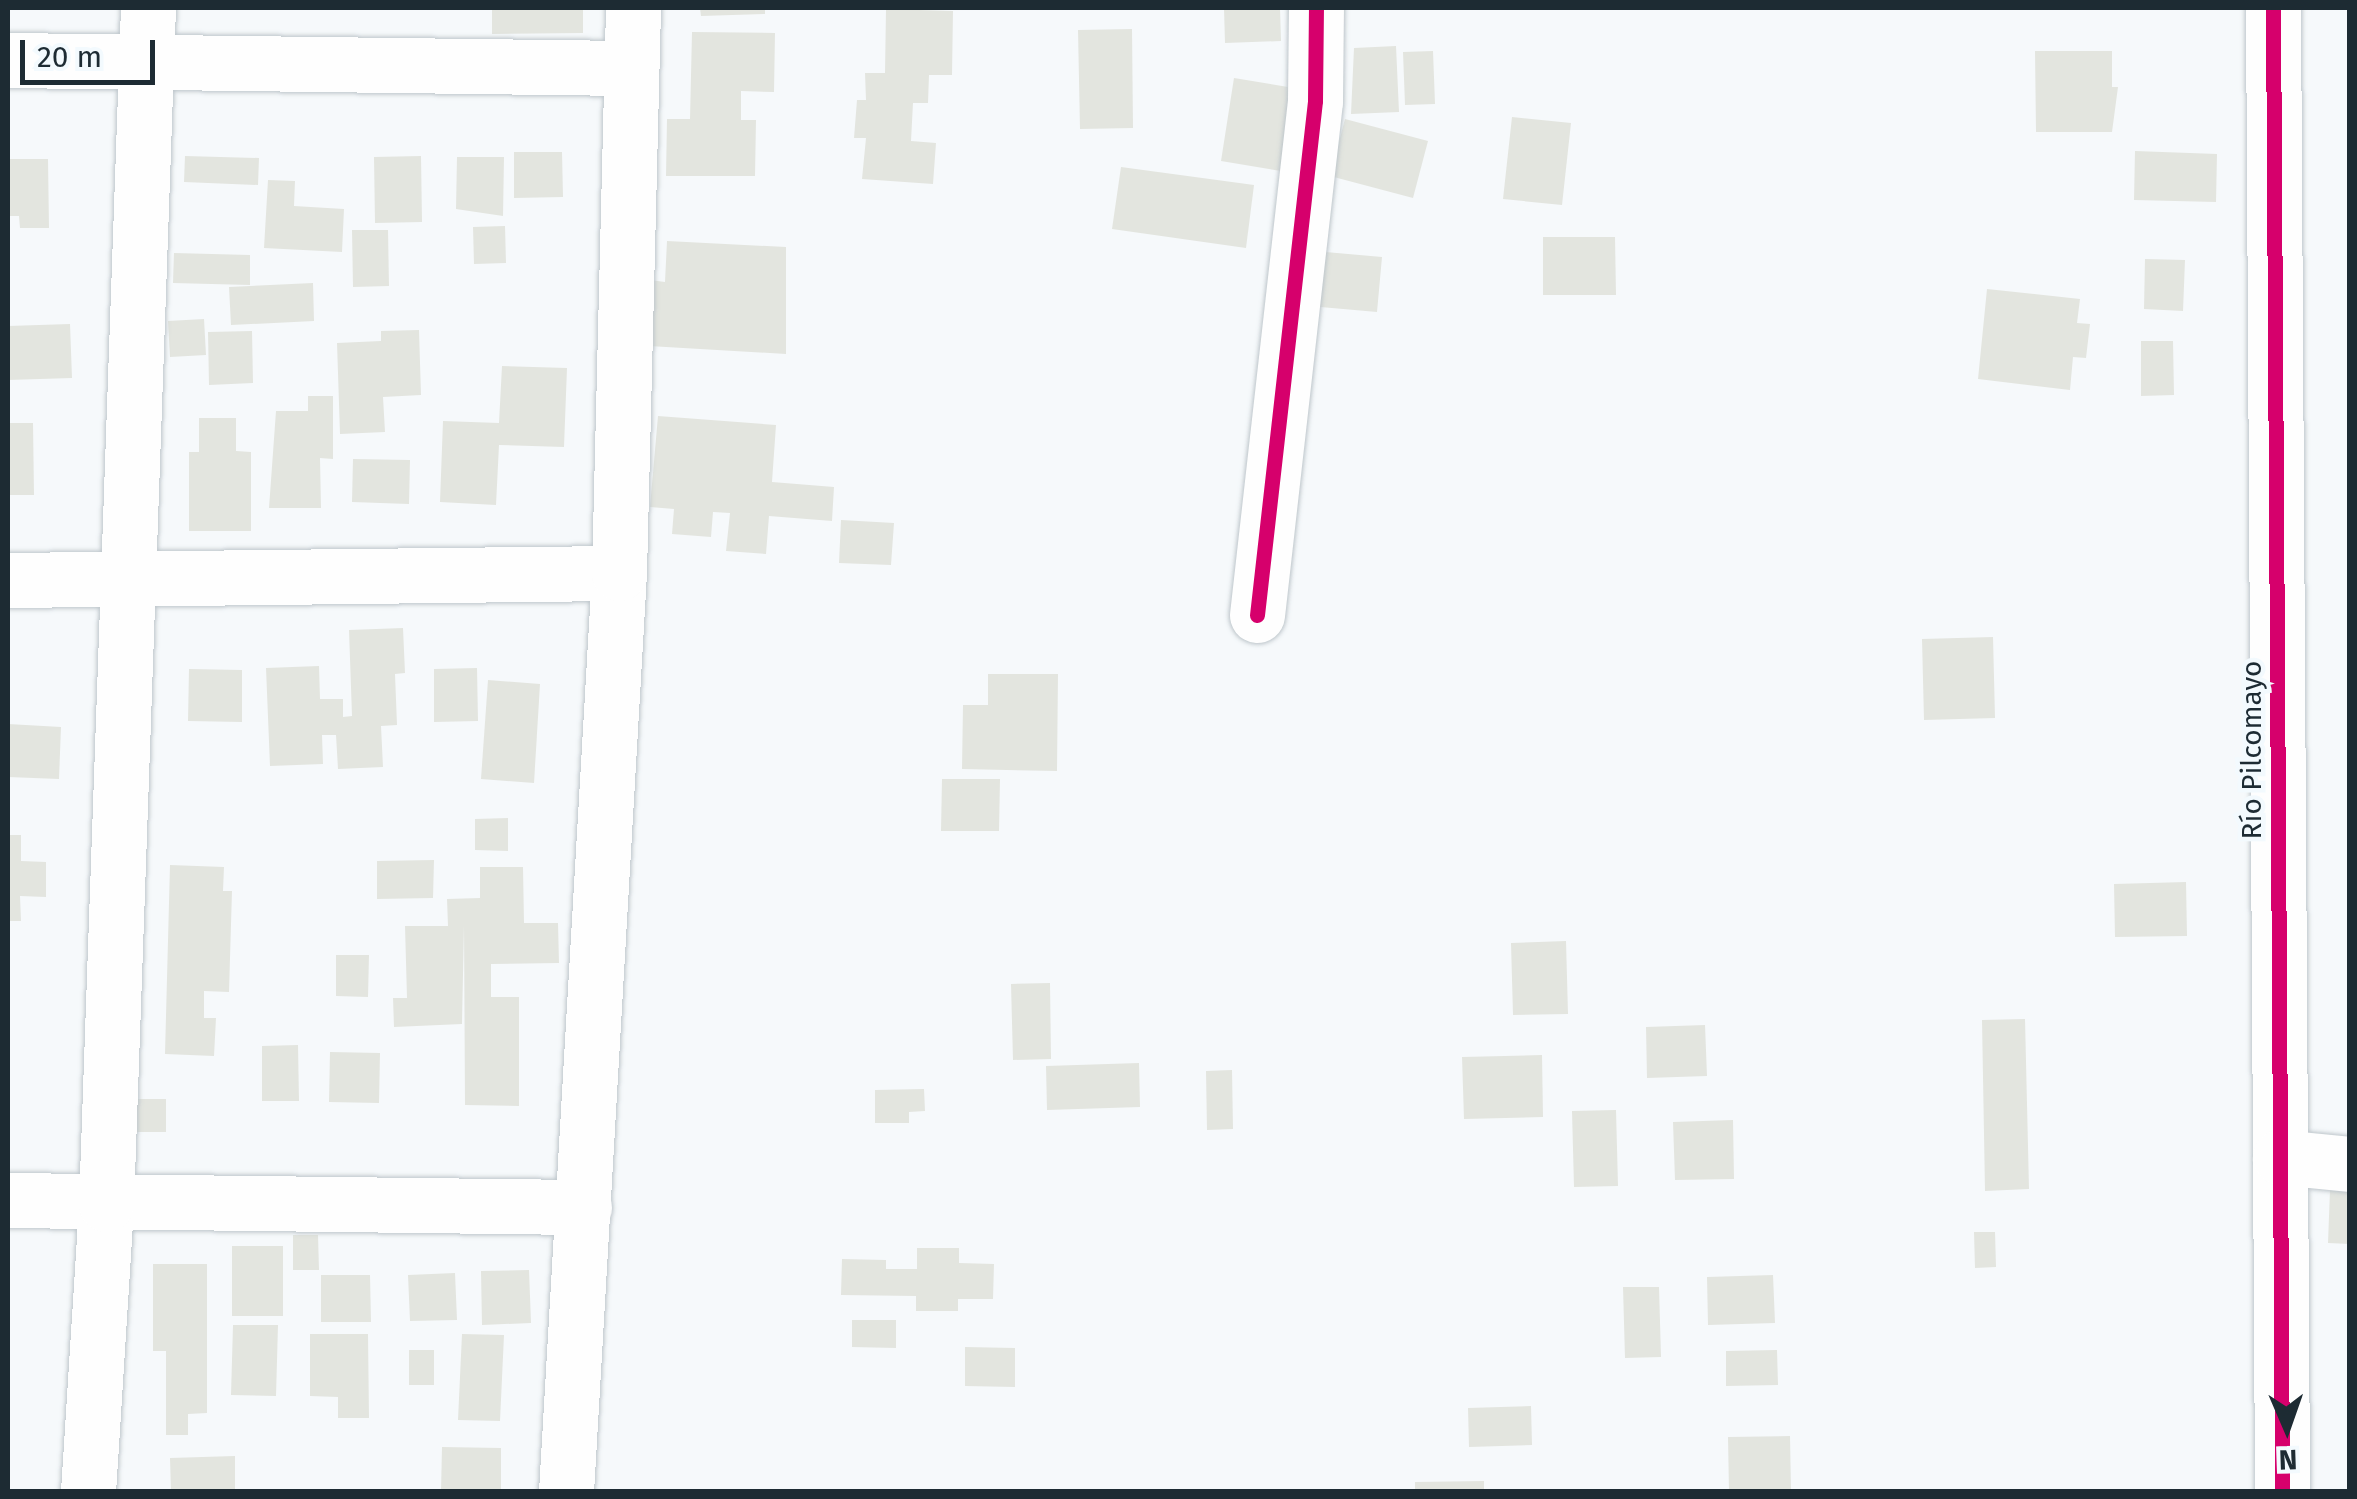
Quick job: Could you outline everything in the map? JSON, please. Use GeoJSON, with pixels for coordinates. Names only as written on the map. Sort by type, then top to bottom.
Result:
{"type":"FeatureCollection","features":[{"type":"Feature","properties":{"kind":"street"},"geometry":{"type":"LineString","coordinates":[[88,1492],[106,1204],[131,579],[148,8]]}},
{"type":"Feature","properties":{"kind":"street"},"geometry":{"type":"LineString","coordinates":[[566,1492],[620,573],[633,8]]}},
{"type":"Feature","properties":{"kind":"street"},"geometry":{"type":"LineString","coordinates":[[1257,615],[1315,101],[1316,8]]}},
{"type":"Feature","properties":{"kind":"street","name":"Río Pilcomayo"},"geometry":{"type":"LineString","coordinates":[[2272,8],[2282,1492]]}},
{"type":"Feature","properties":{"kind":"street"},"geometry":{"type":"LineString","coordinates":[[8,60],[631,68]]}},
{"type":"Feature","properties":{"kind":"street"},"geometry":{"type":"LineString","coordinates":[[8,580],[620,573]]}},
{"type":"Feature","properties":{"kind":"street"},"geometry":{"type":"LineString","coordinates":[[2280,1157],[2350,1164]]}},
{"type":"Feature","properties":{"kind":"street"},"geometry":{"type":"LineString","coordinates":[[8,1200],[584,1207]]}},
{"type":"Feature","properties":{"kind":"building"},"geometry":{"type":"Polygon","coordinates":[[[492,8],[583,8],[583,33],[492,34],[492,8]]]}},
{"type":"Feature","properties":{"kind":"building"},"geometry":{"type":"Polygon","coordinates":[[[700,8],[765,8],[765,14],[701,16],[700,8]]]}},
{"type":"Feature","properties":{"kind":"building"},"geometry":{"type":"Polygon","coordinates":[[[1224,8],[1280,8],[1281,41],[1225,43],[1224,8]]]}},
{"type":"Feature","properties":{"kind":"building"},"geometry":{"type":"Polygon","coordinates":[[[886,9],[953,11],[952,75],[929,75],[928,103],[913,103],[911,141],[936,143],[933,184],[862,179],[866,138],[854,138],[857,100],[866,100],[865,73],[885,73],[886,9]]]}},
{"type":"Feature","properties":{"kind":"building"},"geometry":{"type":"Polygon","coordinates":[[[1132,29],[1133,128],[1080,129],[1078,30],[1132,29]]]}},
{"type":"Feature","properties":{"kind":"building"},"geometry":{"type":"Polygon","coordinates":[[[692,32],[775,33],[774,92],[741,91],[741,120],[756,120],[755,176],[666,176],[667,119],[690,119],[692,32]]]}},
{"type":"Feature","properties":{"kind":"building"},"geometry":{"type":"Polygon","coordinates":[[[1396,46],[1399,112],[1351,114],[1354,48],[1396,46]]]}},
{"type":"Feature","properties":{"kind":"building"},"geometry":{"type":"Polygon","coordinates":[[[1433,51],[1435,104],[1405,105],[1403,52],[1433,51]]]}},
{"type":"Feature","properties":{"kind":"building"},"geometry":{"type":"Polygon","coordinates":[[[2035,51],[2112,51],[2112,87],[2118,87],[2112,132],[2036,132],[2035,51]]]}},
{"type":"Feature","properties":{"kind":"building"},"geometry":{"type":"Polygon","coordinates":[[[1234,78],[1294,88],[1281,171],[1221,161],[1234,78]]]}},
{"type":"Feature","properties":{"kind":"building"},"geometry":{"type":"Polygon","coordinates":[[[1512,117],[1571,123],[1562,205],[1503,199],[1512,117]]]}},
{"type":"Feature","properties":{"kind":"building"},"geometry":{"type":"Polygon","coordinates":[[[1345,119],[1428,141],[1413,198],[1330,176],[1345,119]]]}},
{"type":"Feature","properties":{"kind":"building"},"geometry":{"type":"Polygon","coordinates":[[[2135,151],[2217,154],[2216,202],[2134,200],[2135,151]]]}},
{"type":"Feature","properties":{"kind":"building"},"geometry":{"type":"Polygon","coordinates":[[[514,152],[562,152],[563,197],[514,198],[514,152]]]}},
{"type":"Feature","properties":{"kind":"building"},"geometry":{"type":"Polygon","coordinates":[[[185,156],[259,158],[258,185],[184,182],[185,156]]]}},
{"type":"Feature","properties":{"kind":"building"},"geometry":{"type":"Polygon","coordinates":[[[421,156],[422,222],[375,223],[374,157],[421,156]]]}},
{"type":"Feature","properties":{"kind":"building"},"geometry":{"type":"Polygon","coordinates":[[[457,157],[504,157],[503,216],[456,209],[457,157]]]}},
{"type":"Feature","properties":{"kind":"building"},"geometry":{"type":"Polygon","coordinates":[[[8,159],[48,159],[49,228],[20,228],[19,216],[8,216],[8,159]]]}},
{"type":"Feature","properties":{"kind":"building"},"geometry":{"type":"Polygon","coordinates":[[[1121,167],[1254,185],[1246,248],[1112,229],[1121,167]]]}},
{"type":"Feature","properties":{"kind":"building"},"geometry":{"type":"Polygon","coordinates":[[[268,180],[295,181],[294,206],[344,209],[342,252],[264,248],[268,180]]]}},
{"type":"Feature","properties":{"kind":"building"},"geometry":{"type":"Polygon","coordinates":[[[505,226],[506,263],[474,264],[473,227],[505,226]]]}},
{"type":"Feature","properties":{"kind":"building"},"geometry":{"type":"Polygon","coordinates":[[[352,230],[388,230],[389,286],[353,287],[352,230]]]}},
{"type":"Feature","properties":{"kind":"building"},"geometry":{"type":"Polygon","coordinates":[[[1543,237],[1615,237],[1616,295],[1543,295],[1543,237]]]}},
{"type":"Feature","properties":{"kind":"building"},"geometry":{"type":"Polygon","coordinates":[[[667,241],[786,247],[786,354],[649,346],[650,280],[665,282],[667,241]]]}},
{"type":"Feature","properties":{"kind":"building"},"geometry":{"type":"Polygon","coordinates":[[[1303,250],[1382,257],[1377,312],[1298,305],[1303,250]]]}},
{"type":"Feature","properties":{"kind":"building"},"geometry":{"type":"Polygon","coordinates":[[[174,253],[250,255],[250,285],[173,283],[174,253]]]}},
{"type":"Feature","properties":{"kind":"building"},"geometry":{"type":"Polygon","coordinates":[[[2145,259],[2185,260],[2183,311],[2144,309],[2145,259]]]}},
{"type":"Feature","properties":{"kind":"building"},"geometry":{"type":"Polygon","coordinates":[[[313,283],[314,321],[231,325],[229,287],[313,283]]]}},
{"type":"Feature","properties":{"kind":"building"},"geometry":{"type":"Polygon","coordinates":[[[1987,289],[2080,299],[2077,323],[2090,324],[2086,358],[2073,357],[2070,390],[1978,379],[1987,289]]]}},
{"type":"Feature","properties":{"kind":"building"},"geometry":{"type":"Polygon","coordinates":[[[204,319],[206,355],[170,357],[168,321],[204,319]]]}},
{"type":"Feature","properties":{"kind":"building"},"geometry":{"type":"Polygon","coordinates":[[[70,324],[72,378],[8,380],[8,326],[70,324]]]}},
{"type":"Feature","properties":{"kind":"building"},"geometry":{"type":"Polygon","coordinates":[[[419,330],[421,395],[383,397],[385,432],[340,434],[337,343],[381,341],[381,331],[419,330]]]}},
{"type":"Feature","properties":{"kind":"building"},"geometry":{"type":"Polygon","coordinates":[[[252,331],[253,383],[209,385],[208,332],[252,331]]]}},
{"type":"Feature","properties":{"kind":"building"},"geometry":{"type":"Polygon","coordinates":[[[2141,341],[2173,341],[2174,395],[2141,396],[2141,341]]]}},
{"type":"Feature","properties":{"kind":"building"},"geometry":{"type":"Polygon","coordinates":[[[502,366],[567,368],[564,447],[499,445],[496,505],[440,502],[443,421],[499,423],[502,366]]]}},
{"type":"Feature","properties":{"kind":"building"},"geometry":{"type":"Polygon","coordinates":[[[308,396],[333,396],[333,459],[320,458],[321,508],[269,508],[276,411],[308,411],[308,396]]]}},
{"type":"Feature","properties":{"kind":"building"},"geometry":{"type":"Polygon","coordinates":[[[658,416],[776,425],[772,482],[834,487],[832,521],[769,516],[766,554],[726,551],[730,513],[713,512],[711,537],[672,534],[674,509],[650,507],[658,416]]]}},
{"type":"Feature","properties":{"kind":"building"},"geometry":{"type":"Polygon","coordinates":[[[199,418],[236,418],[236,451],[251,452],[251,531],[189,531],[189,452],[199,452],[199,418]]]}},
{"type":"Feature","properties":{"kind":"building"},"geometry":{"type":"Polygon","coordinates":[[[8,423],[33,423],[34,495],[8,495],[8,423]]]}},
{"type":"Feature","properties":{"kind":"building"},"geometry":{"type":"Polygon","coordinates":[[[353,459],[410,460],[409,504],[352,502],[353,459]]]}},
{"type":"Feature","properties":{"kind":"building"},"geometry":{"type":"Polygon","coordinates":[[[841,520],[894,523],[891,565],[839,563],[841,520]]]}},
{"type":"Feature","properties":{"kind":"building"},"geometry":{"type":"Polygon","coordinates":[[[403,628],[405,673],[395,674],[397,725],[381,726],[383,767],[338,769],[336,735],[322,735],[323,764],[270,766],[266,668],[319,666],[320,699],[343,699],[343,717],[352,716],[349,630],[403,628]]]}},
{"type":"Feature","properties":{"kind":"building"},"geometry":{"type":"Polygon","coordinates":[[[1993,637],[1995,718],[1924,720],[1922,639],[1993,637]]]}},
{"type":"Feature","properties":{"kind":"building"},"geometry":{"type":"Polygon","coordinates":[[[477,668],[478,721],[434,722],[434,669],[477,668]]]}},
{"type":"Feature","properties":{"kind":"building"},"geometry":{"type":"Polygon","coordinates":[[[189,669],[242,670],[242,722],[188,721],[189,669]]]}},
{"type":"Feature","properties":{"kind":"building"},"geometry":{"type":"Polygon","coordinates":[[[988,674],[1058,674],[1057,771],[962,769],[963,705],[988,705],[988,674]]]}},
{"type":"Feature","properties":{"kind":"building"},"geometry":{"type":"Polygon","coordinates":[[[488,680],[540,684],[534,783],[481,779],[488,680]]]}},
{"type":"Feature","properties":{"kind":"building"},"geometry":{"type":"Polygon","coordinates":[[[8,724],[61,727],[59,779],[8,777],[8,724]]]}},
{"type":"Feature","properties":{"kind":"building"},"geometry":{"type":"Polygon","coordinates":[[[942,779],[1000,779],[999,831],[941,831],[942,779]]]}},
{"type":"Feature","properties":{"kind":"building"},"geometry":{"type":"Polygon","coordinates":[[[508,818],[508,851],[475,850],[475,819],[508,818]]]}},
{"type":"Feature","properties":{"kind":"building"},"geometry":{"type":"Polygon","coordinates":[[[8,835],[21,835],[21,861],[46,862],[46,897],[20,896],[21,921],[8,921],[8,835]]]}},
{"type":"Feature","properties":{"kind":"building"},"geometry":{"type":"Polygon","coordinates":[[[434,860],[433,898],[377,899],[377,861],[434,860]]]}},
{"type":"Feature","properties":{"kind":"building"},"geometry":{"type":"Polygon","coordinates":[[[170,865],[224,867],[223,891],[232,891],[229,992],[204,991],[204,1018],[216,1018],[214,1056],[165,1054],[170,865]]]}},
{"type":"Feature","properties":{"kind":"building"},"geometry":{"type":"Polygon","coordinates":[[[480,867],[523,867],[524,923],[558,923],[559,963],[491,964],[491,997],[519,997],[519,1106],[465,1105],[464,925],[462,1024],[394,1027],[393,998],[407,998],[405,926],[448,926],[447,899],[480,898],[480,867]]]}},
{"type":"Feature","properties":{"kind":"building"},"geometry":{"type":"Polygon","coordinates":[[[2186,882],[2187,936],[2115,937],[2114,884],[2186,882]]]}},
{"type":"Feature","properties":{"kind":"building"},"geometry":{"type":"Polygon","coordinates":[[[1566,941],[1568,1014],[1513,1015],[1511,943],[1566,941]]]}},
{"type":"Feature","properties":{"kind":"building"},"geometry":{"type":"Polygon","coordinates":[[[336,955],[369,955],[368,997],[336,996],[336,955]]]}},
{"type":"Feature","properties":{"kind":"building"},"geometry":{"type":"Polygon","coordinates":[[[1050,983],[1051,1059],[1013,1060],[1011,984],[1050,983]]]}},
{"type":"Feature","properties":{"kind":"building"},"geometry":{"type":"Polygon","coordinates":[[[2025,1019],[2029,1189],[1985,1191],[1982,1020],[2025,1019]]]}},
{"type":"Feature","properties":{"kind":"building"},"geometry":{"type":"Polygon","coordinates":[[[1705,1025],[1707,1076],[1647,1078],[1646,1027],[1705,1025]]]}},
{"type":"Feature","properties":{"kind":"building"},"geometry":{"type":"Polygon","coordinates":[[[298,1045],[299,1101],[262,1101],[262,1046],[298,1045]]]}},
{"type":"Feature","properties":{"kind":"building"},"geometry":{"type":"Polygon","coordinates":[[[330,1052],[380,1053],[379,1103],[329,1102],[330,1052]]]}},
{"type":"Feature","properties":{"kind":"building"},"geometry":{"type":"Polygon","coordinates":[[[1542,1055],[1543,1117],[1464,1119],[1462,1057],[1542,1055]]]}},
{"type":"Feature","properties":{"kind":"building"},"geometry":{"type":"Polygon","coordinates":[[[1139,1063],[1140,1107],[1047,1110],[1046,1066],[1139,1063]]]}},
{"type":"Feature","properties":{"kind":"building"},"geometry":{"type":"Polygon","coordinates":[[[1232,1070],[1233,1129],[1207,1130],[1206,1071],[1232,1070]]]}},
{"type":"Feature","properties":{"kind":"building"},"geometry":{"type":"Polygon","coordinates":[[[924,1089],[925,1111],[909,1112],[909,1123],[875,1123],[875,1090],[924,1089]]]}},
{"type":"Feature","properties":{"kind":"building"},"geometry":{"type":"Polygon","coordinates":[[[128,1099],[166,1099],[166,1132],[127,1132],[128,1099]]]}},
{"type":"Feature","properties":{"kind":"building"},"geometry":{"type":"Polygon","coordinates":[[[1616,1110],[1618,1186],[1574,1187],[1572,1111],[1616,1110]]]}},
{"type":"Feature","properties":{"kind":"building"},"geometry":{"type":"Polygon","coordinates":[[[1733,1120],[1734,1179],[1675,1180],[1673,1122],[1733,1120]]]}},
{"type":"Feature","properties":{"kind":"building"},"geometry":{"type":"Polygon","coordinates":[[[2330,1190],[2350,1190],[2350,1244],[2328,1243],[2330,1190]]]}},
{"type":"Feature","properties":{"kind":"building"},"geometry":{"type":"Polygon","coordinates":[[[1974,1232],[1995,1232],[1996,1267],[1975,1268],[1974,1232]]]}},
{"type":"Feature","properties":{"kind":"building"},"geometry":{"type":"Polygon","coordinates":[[[293,1235],[318,1235],[319,1270],[293,1270],[293,1235]]]}},
{"type":"Feature","properties":{"kind":"building"},"geometry":{"type":"Polygon","coordinates":[[[232,1246],[283,1246],[283,1316],[232,1316],[232,1246]]]}},
{"type":"Feature","properties":{"kind":"building"},"geometry":{"type":"Polygon","coordinates":[[[917,1248],[959,1248],[959,1263],[994,1264],[993,1299],[958,1299],[958,1311],[916,1311],[916,1296],[841,1295],[842,1259],[886,1260],[886,1269],[917,1269],[917,1248]]]}},
{"type":"Feature","properties":{"kind":"building"},"geometry":{"type":"Polygon","coordinates":[[[153,1264],[207,1264],[207,1413],[188,1414],[188,1435],[166,1435],[166,1351],[153,1351],[153,1264]]]}},
{"type":"Feature","properties":{"kind":"building"},"geometry":{"type":"Polygon","coordinates":[[[529,1270],[531,1323],[482,1325],[481,1271],[529,1270]]]}},
{"type":"Feature","properties":{"kind":"building"},"geometry":{"type":"Polygon","coordinates":[[[455,1273],[457,1320],[410,1321],[408,1275],[455,1273]]]}},
{"type":"Feature","properties":{"kind":"building"},"geometry":{"type":"Polygon","coordinates":[[[321,1275],[370,1275],[371,1322],[321,1322],[321,1275]]]}},
{"type":"Feature","properties":{"kind":"building"},"geometry":{"type":"Polygon","coordinates":[[[1773,1275],[1775,1323],[1708,1325],[1707,1277],[1773,1275]]]}},
{"type":"Feature","properties":{"kind":"building"},"geometry":{"type":"Polygon","coordinates":[[[1623,1287],[1659,1287],[1661,1357],[1625,1358],[1623,1287]]]}},
{"type":"Feature","properties":{"kind":"building"},"geometry":{"type":"Polygon","coordinates":[[[852,1320],[896,1320],[896,1348],[852,1347],[852,1320]]]}},
{"type":"Feature","properties":{"kind":"building"},"geometry":{"type":"Polygon","coordinates":[[[233,1325],[278,1325],[276,1396],[231,1395],[233,1325]]]}},
{"type":"Feature","properties":{"kind":"building"},"geometry":{"type":"Polygon","coordinates":[[[310,1334],[368,1334],[369,1418],[338,1418],[338,1397],[310,1396],[310,1334]]]}},
{"type":"Feature","properties":{"kind":"building"},"geometry":{"type":"Polygon","coordinates":[[[462,1334],[504,1335],[500,1421],[458,1420],[462,1334]]]}},
{"type":"Feature","properties":{"kind":"building"},"geometry":{"type":"Polygon","coordinates":[[[965,1347],[1015,1348],[1015,1387],[965,1386],[965,1347]]]}},
{"type":"Feature","properties":{"kind":"building"},"geometry":{"type":"Polygon","coordinates":[[[409,1350],[434,1350],[434,1385],[409,1385],[409,1350]]]}},
{"type":"Feature","properties":{"kind":"building"},"geometry":{"type":"Polygon","coordinates":[[[1777,1350],[1778,1385],[1726,1386],[1726,1351],[1777,1350]]]}},
{"type":"Feature","properties":{"kind":"building"},"geometry":{"type":"Polygon","coordinates":[[[1531,1406],[1532,1445],[1469,1447],[1468,1408],[1531,1406]]]}},
{"type":"Feature","properties":{"kind":"building"},"geometry":{"type":"Polygon","coordinates":[[[1790,1436],[1791,1492],[1729,1492],[1728,1437],[1790,1436]]]}},
{"type":"Feature","properties":{"kind":"building"},"geometry":{"type":"Polygon","coordinates":[[[442,1447],[501,1448],[501,1492],[441,1492],[442,1447]]]}},
{"type":"Feature","properties":{"kind":"building"},"geometry":{"type":"Polygon","coordinates":[[[235,1456],[235,1492],[171,1492],[170,1458],[235,1456]]]}},
{"type":"Feature","properties":{"kind":"building"},"geometry":{"type":"Polygon","coordinates":[[[1484,1481],[1484,1492],[1415,1492],[1415,1482],[1484,1481]]]}},
{"type":"Feature","properties":{"kind":"cycle path"},"geometry":{"type":"LineString","coordinates":[[1257,615],[1315,101],[1316,8]]}},
{"type":"Feature","properties":{"kind":"cycle path"},"geometry":{"type":"LineString","coordinates":[[2273,8],[2282,1492]]}}]}
